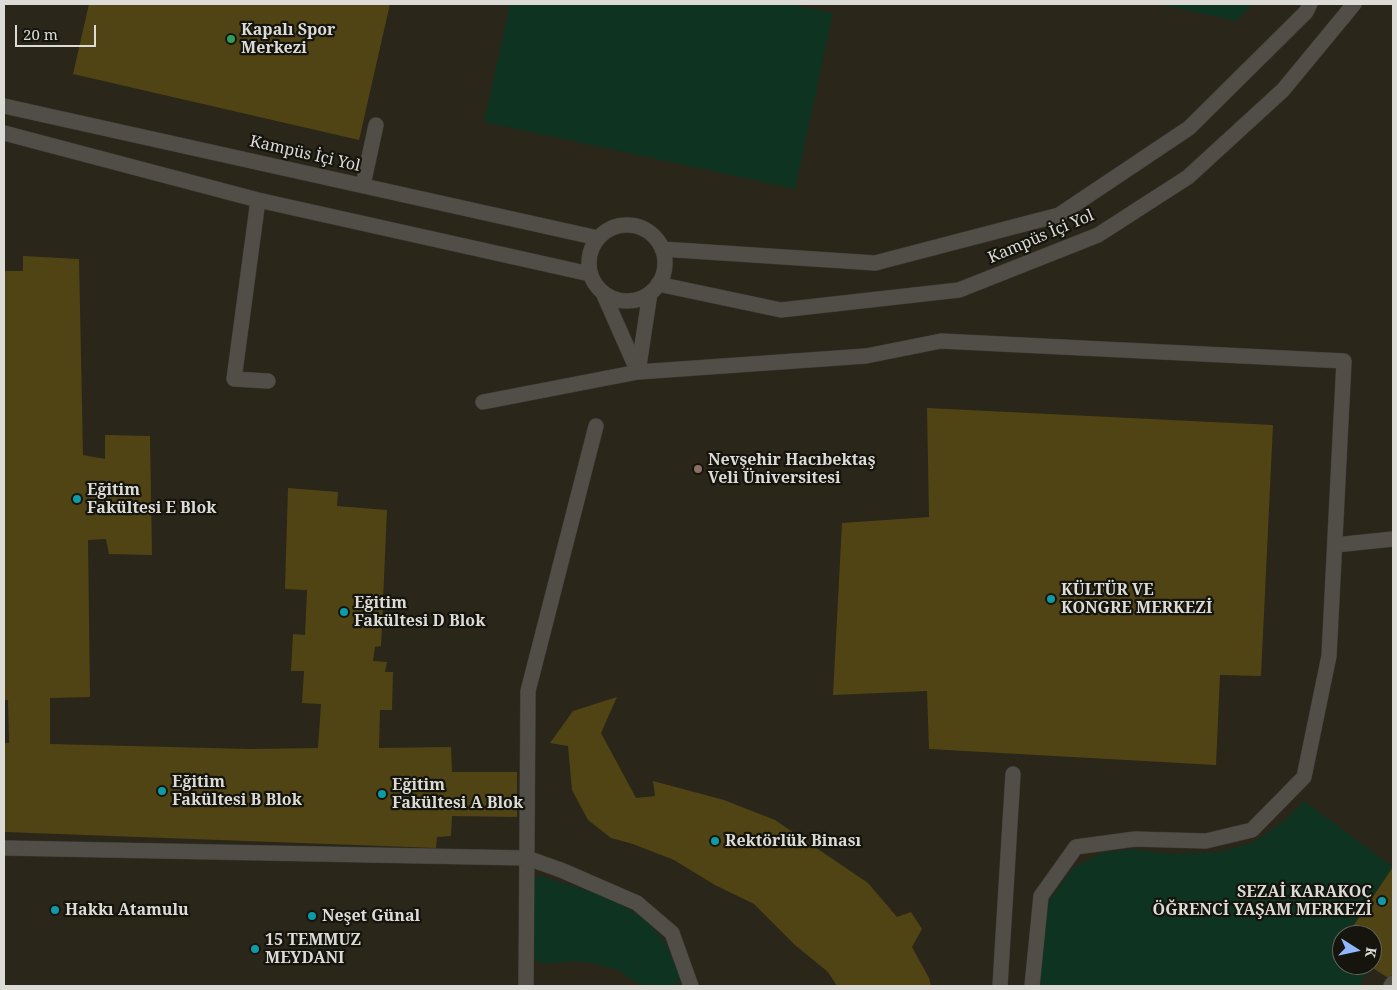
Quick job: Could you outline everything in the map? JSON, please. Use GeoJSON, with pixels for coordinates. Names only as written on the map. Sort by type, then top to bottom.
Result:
{"type":"FeatureCollection","features":[{"type":"Feature","properties":{"kind":"street","name":"Kampüs İçi Yol"},"geometry":{"type":"LineString","coordinates":[[662,249],[875,263],[1059,216],[1189,128],[1306,12],[1310,4]]}},
{"type":"Feature","properties":{"kind":"street","name":"Kampüs İçi Yol"},"geometry":{"type":"LineString","coordinates":[[654,289],[781,310],[959,290],[1061,250],[1098,234],[1188,177],[1283,90],[1354,4]]}},
{"type":"Feature","properties":{"kind":"street","name":"Kampüs İçi Yol"},"geometry":{"type":"LineString","coordinates":[[4,106],[598,238]]}},
{"type":"Feature","properties":{"kind":"street"},"geometry":{"type":"LineString","coordinates":[[363,185],[376,125]]}},
{"type":"Feature","properties":{"kind":"street"},"geometry":{"type":"LineString","coordinates":[[4,133],[258,200],[590,274]]}},
{"type":"Feature","properties":{"kind":"street"},"geometry":{"type":"LineString","coordinates":[[258,200],[234,379],[268,380]]}},
{"type":"Feature","properties":{"kind":"street"},"geometry":{"type":"LineString","coordinates":[[620,226],[633,226],[645,230],[655,238],[662,249],[665,262],[663,274],[654,289],[638,372],[604,295],[596,286],[590,274],[589,261],[591,249],[598,238],[608,230],[620,226]]}},
{"type":"Feature","properties":{"kind":"street"},"geometry":{"type":"LineString","coordinates":[[604,295],[616,300],[628,301],[640,299],[654,289]]}},
{"type":"Feature","properties":{"kind":"street"},"geometry":{"type":"LineString","coordinates":[[483,402],[638,372],[866,356],[941,341],[1344,361],[1329,656],[1304,776],[1252,830],[1206,841],[1135,839],[1076,847],[1040,896],[1032,986]]}},
{"type":"Feature","properties":{"kind":"street"},"geometry":{"type":"LineString","coordinates":[[526,986],[528,691],[596,426]]}},
{"type":"Feature","properties":{"kind":"street"},"geometry":{"type":"LineString","coordinates":[[1335,546],[1393,539]]}},
{"type":"Feature","properties":{"kind":"street"},"geometry":{"type":"LineString","coordinates":[[1000,986],[1013,774]]}},
{"type":"Feature","properties":{"kind":"street"},"geometry":{"type":"LineString","coordinates":[[4,848],[527,858],[561,870],[638,903],[672,933],[691,986]]}},
{"type":"Feature","properties":{"kind":"shaded area","name":"Nevşehir Hacıbektaş Veli Üniversitesi"},"geometry":{"type":"Polygon","coordinates":[[[4,4],[1393,4],[1393,986],[4,986],[4,4]]]}},
{"type":"Feature","properties":{"kind":"green space"},"geometry":{"type":"Polygon","coordinates":[[[510,4],[789,4],[833,13],[795,189],[484,122],[510,4]]]}},
{"type":"Feature","properties":{"kind":"green space"},"geometry":{"type":"Polygon","coordinates":[[[1157,4],[1253,4],[1236,21],[1157,4]]]}},
{"type":"Feature","properties":{"kind":"green space"},"geometry":{"type":"Polygon","coordinates":[[[1304,801],[1393,867],[1354,925],[1332,925],[1332,975],[1365,975],[1359,986],[1040,986],[1046,905],[1074,867],[1102,853],[1132,849],[1168,854],[1219,852],[1252,843],[1283,822],[1304,801]]]}},
{"type":"Feature","properties":{"kind":"green space"},"geometry":{"type":"Polygon","coordinates":[[[543,876],[615,902],[644,919],[665,944],[673,960],[680,979],[675,986],[646,986],[635,982],[620,971],[597,964],[576,961],[543,964],[534,959],[531,950],[532,879],[543,876]]]}},
{"type":"Feature","properties":{"kind":"building","name":"Kapalı Spor Merkezi"},"geometry":{"type":"Polygon","coordinates":[[[89,4],[390,4],[359,140],[73,74],[89,4]]]}},
{"type":"Feature","properties":{"kind":"building"},"geometry":{"type":"Polygon","coordinates":[[[23,256],[79,259],[83,455],[105,459],[105,435],[150,436],[152,555],[109,554],[106,539],[88,540],[90,697],[50,698],[50,744],[251,749],[318,748],[321,704],[302,703],[304,671],[291,671],[293,634],[305,635],[307,590],[285,589],[288,488],[338,492],[337,506],[387,510],[381,646],[375,647],[373,661],[387,662],[385,672],[393,672],[392,710],[380,710],[379,748],[451,747],[452,772],[517,772],[517,817],[452,816],[451,836],[437,837],[436,848],[4,832],[4,743],[9,743],[8,700],[4,700],[4,271],[23,271],[23,256]]]}},
{"type":"Feature","properties":{"kind":"building","name":"KÜLTÜR VE KONGRE MERKEZİ"},"geometry":{"type":"Polygon","coordinates":[[[927,408],[1273,425],[1261,676],[1220,675],[1216,765],[929,749],[927,691],[833,695],[842,523],[929,517],[927,408]]]}},
{"type":"Feature","properties":{"kind":"building","name":"Rektörlük Binası"},"geometry":{"type":"Polygon","coordinates":[[[617,697],[601,733],[636,798],[655,796],[653,781],[724,800],[775,820],[868,883],[897,917],[911,912],[922,929],[912,947],[929,978],[931,986],[837,986],[828,972],[795,945],[754,904],[715,885],[674,860],[633,844],[611,838],[588,820],[572,790],[568,746],[550,743],[573,711],[617,697]]]}},
{"type":"Feature","properties":{"kind":"building","name":"SEZAİ KARAKOÇ ÖĞRENCİ YAŞAM MERKEZİ"},"geometry":{"type":"Polygon","coordinates":[[[1393,867],[1393,981],[1382,974],[1382,925],[1354,925],[1393,867]]]}},
{"type":"Feature","properties":{"kind":"place","name":"Kapalı Spor Merkezi"},"geometry":{"type":"Point","coordinates":[231,39]}},
{"type":"Feature","properties":{"kind":"place","name":"Nevşehir Hacıbektaş Veli Üniversitesi"},"geometry":{"type":"Point","coordinates":[698,469]}},
{"type":"Feature","properties":{"kind":"place","name":"Eğitim Fakültesi E Blok"},"geometry":{"type":"Point","coordinates":[77,499]}},
{"type":"Feature","properties":{"kind":"place","name":"KÜLTÜR VE KONGRE MERKEZİ"},"geometry":{"type":"Point","coordinates":[1051,599]}},
{"type":"Feature","properties":{"kind":"place","name":"Eğitim Fakültesi D Blok"},"geometry":{"type":"Point","coordinates":[344,612]}},
{"type":"Feature","properties":{"kind":"place","name":"Eğitim Fakültesi B Blok"},"geometry":{"type":"Point","coordinates":[162,791]}},
{"type":"Feature","properties":{"kind":"place","name":"Eğitim Fakültesi A Blok"},"geometry":{"type":"Point","coordinates":[382,794]}},
{"type":"Feature","properties":{"kind":"place","name":"Rektörlük Binası"},"geometry":{"type":"Point","coordinates":[715,841]}},
{"type":"Feature","properties":{"kind":"place","name":"SEZAİ KARAKOÇ ÖĞRENCİ YAŞAM MERKEZİ"},"geometry":{"type":"Point","coordinates":[1382,901]}},
{"type":"Feature","properties":{"kind":"place","name":"Hakkı Atamulu"},"geometry":{"type":"Point","coordinates":[55,910]}},
{"type":"Feature","properties":{"kind":"place","name":"Neşet Günal"},"geometry":{"type":"Point","coordinates":[312,916]}},
{"type":"Feature","properties":{"kind":"place","name":"15 TEMMUZ MEYDANI"},"geometry":{"type":"Point","coordinates":[255,949]}}]}
